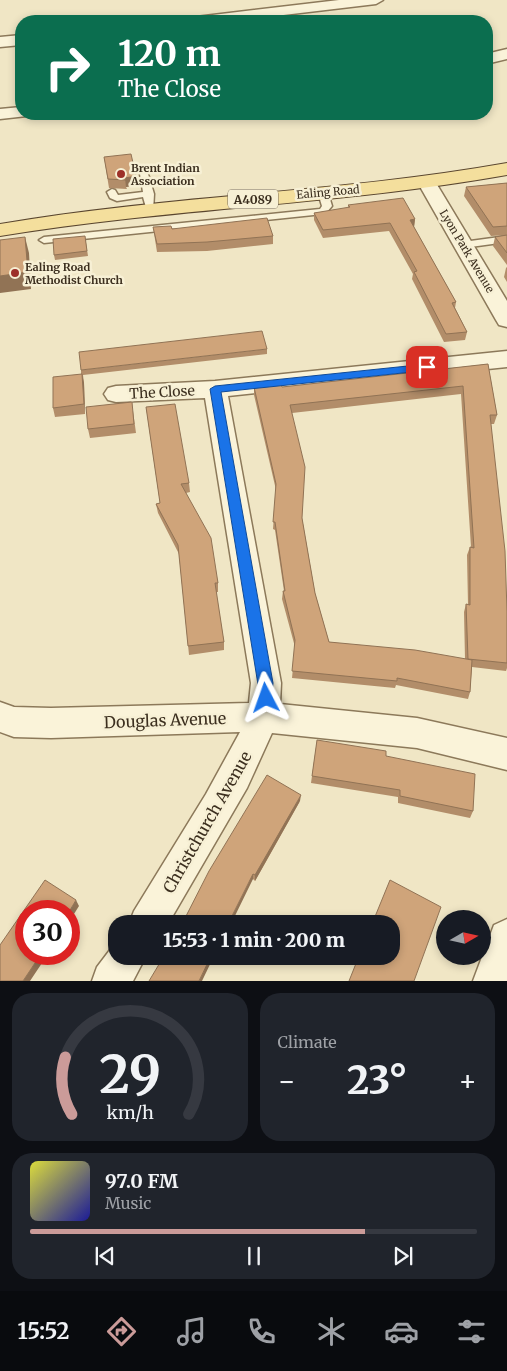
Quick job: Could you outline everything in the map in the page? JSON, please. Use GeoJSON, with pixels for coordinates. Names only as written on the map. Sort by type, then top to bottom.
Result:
{"type":"FeatureCollection","features":[{"type":"Feature","properties":{"kind":"main road","name":"Ealing Road"},"geometry":{"type":"LineString","coordinates":[[0,230],[103,213],[149,201],[323,193],[427,183],[507,169]]}},
{"type":"Feature","properties":{"kind":"street"},"geometry":{"type":"LineString","coordinates":[[247,15],[376,0]]}},
{"type":"Feature","properties":{"kind":"street"},"geometry":{"type":"LineString","coordinates":[[0,42],[15,41]]}},
{"type":"Feature","properties":{"kind":"street"},"geometry":{"type":"LineString","coordinates":[[493,57],[507,54]]}},
{"type":"Feature","properties":{"kind":"street"},"geometry":{"type":"LineString","coordinates":[[0,114],[15,113]]}},
{"type":"Feature","properties":{"kind":"street","name":"Lyon Park Avenue"},"geometry":{"type":"LineString","coordinates":[[427,183],[507,320]]}},
{"type":"Feature","properties":{"kind":"street","name":"The Close"},"geometry":{"type":"LineString","coordinates":[[116,394],[215,389],[507,359]]}},
{"type":"Feature","properties":{"kind":"street","name":"Christchurch Avenue"},"geometry":{"type":"LineString","coordinates":[[153,915],[193,850],[249,751],[262,717],[266,698],[266,683],[215,389]]}},
{"type":"Feature","properties":{"kind":"street","name":"Douglas Avenue"},"geometry":{"type":"LineString","coordinates":[[0,717],[14,722],[51,724],[262,717],[418,733],[507,754]]}},
{"type":"Feature","properties":{"kind":"street"},"geometry":{"type":"LineString","coordinates":[[492,981],[507,938]]}},
{"type":"Feature","properties":{"kind":"street"},"geometry":{"type":"LineString","coordinates":[[111,981],[121,965]]}},
{"type":"Feature","properties":{"kind":"lane"},"geometry":{"type":"LineString","coordinates":[[112,192],[113,196],[117,198],[149,201],[144,174]]}},
{"type":"Feature","properties":{"kind":"lane"},"geometry":{"type":"LineString","coordinates":[[44,240],[323,211],[327,206],[323,193]]}},
{"type":"Feature","properties":{"kind":"lane"},"geometry":{"type":"LineString","coordinates":[[103,213],[106,233]]}},
{"type":"Feature","properties":{"kind":"lane"},"geometry":{"type":"LineString","coordinates":[[463,245],[507,239]]}},
{"type":"Feature","properties":{"kind":"building"},"geometry":{"type":"Polygon","coordinates":[[[131,154],[136,176],[125,178],[126,180],[108,179],[104,157],[131,154]]]}},
{"type":"Feature","properties":{"kind":"building"},"geometry":{"type":"Polygon","coordinates":[[[507,183],[507,226],[493,227],[466,187],[507,183]]]}},
{"type":"Feature","properties":{"kind":"building"},"geometry":{"type":"Polygon","coordinates":[[[403,198],[415,219],[410,220],[456,302],[452,303],[467,332],[446,334],[414,272],[417,271],[390,223],[323,230],[314,213],[350,207],[348,205],[403,198]]]}},
{"type":"Feature","properties":{"kind":"building"},"geometry":{"type":"Polygon","coordinates":[[[267,218],[273,236],[207,242],[157,244],[153,227],[171,226],[172,229],[267,218]]]}},
{"type":"Feature","properties":{"kind":"building"},"geometry":{"type":"Polygon","coordinates":[[[507,235],[507,253],[495,237],[507,235]]]}},
{"type":"Feature","properties":{"kind":"building"},"geometry":{"type":"Polygon","coordinates":[[[85,236],[87,251],[54,255],[53,239],[85,236]]]}},
{"type":"Feature","properties":{"kind":"building"},"geometry":{"type":"Polygon","coordinates":[[[25,237],[28,272],[0,276],[0,240],[25,237]]]}},
{"type":"Feature","properties":{"kind":"building"},"geometry":{"type":"Polygon","coordinates":[[[262,331],[267,349],[81,370],[79,352],[262,331]]]}},
{"type":"Feature","properties":{"kind":"building"},"geometry":{"type":"Polygon","coordinates":[[[488,364],[497,415],[490,415],[505,551],[507,663],[468,659],[466,604],[470,605],[470,547],[474,548],[463,386],[290,405],[305,467],[302,518],[315,593],[329,642],[415,650],[472,660],[470,692],[397,678],[397,681],[292,671],[295,640],[283,591],[285,591],[275,522],[273,522],[276,484],[254,387],[281,384],[282,387],[488,364]]]}},
{"type":"Feature","properties":{"kind":"building"},"geometry":{"type":"Polygon","coordinates":[[[82,374],[84,404],[53,408],[53,377],[82,374]]]}},
{"type":"Feature","properties":{"kind":"building"},"geometry":{"type":"Polygon","coordinates":[[[132,402],[134,424],[88,429],[86,407],[132,402]]]}},
{"type":"Feature","properties":{"kind":"building"},"geometry":{"type":"Polygon","coordinates":[[[175,404],[189,483],[181,484],[211,538],[218,583],[215,583],[224,642],[188,646],[178,545],[156,504],[160,503],[146,407],[175,404]]]}},
{"type":"Feature","properties":{"kind":"building"},"geometry":{"type":"Polygon","coordinates":[[[317,740],[386,751],[386,756],[475,774],[473,811],[400,796],[400,790],[312,776],[317,740]]]}},
{"type":"Feature","properties":{"kind":"building"},"geometry":{"type":"Polygon","coordinates":[[[267,775],[301,795],[255,875],[253,874],[232,915],[187,915],[209,871],[267,775]]]}},
{"type":"Feature","properties":{"kind":"building"},"geometry":{"type":"Polygon","coordinates":[[[45,880],[76,900],[31,900],[45,880]]]}},
{"type":"Feature","properties":{"kind":"building"},"geometry":{"type":"Polygon","coordinates":[[[390,880],[441,907],[440,910],[436,910],[436,921],[414,981],[349,981],[355,965],[400,965],[400,915],[376,915],[390,880]]]}},
{"type":"Feature","properties":{"kind":"building"},"geometry":{"type":"Polygon","coordinates":[[[15,923],[15,965],[34,965],[23,981],[0,981],[0,945],[15,923]]]}},
{"type":"Feature","properties":{"kind":"building"},"geometry":{"type":"Polygon","coordinates":[[[159,965],[207,965],[199,981],[149,981],[159,965]]]}},
{"type":"Feature","properties":{"kind":"place","name":"Brent Indian Association"},"geometry":{"type":"Point","coordinates":[121,174]}},
{"type":"Feature","properties":{"kind":"place","name":"Ealing Road Methodist Church"},"geometry":{"type":"Point","coordinates":[15,273]}},
{"type":"Feature","properties":{"kind":"route"},"geometry":{"type":"LineString","coordinates":[[266,698],[266,683],[215,389],[427,367]]}}]}
